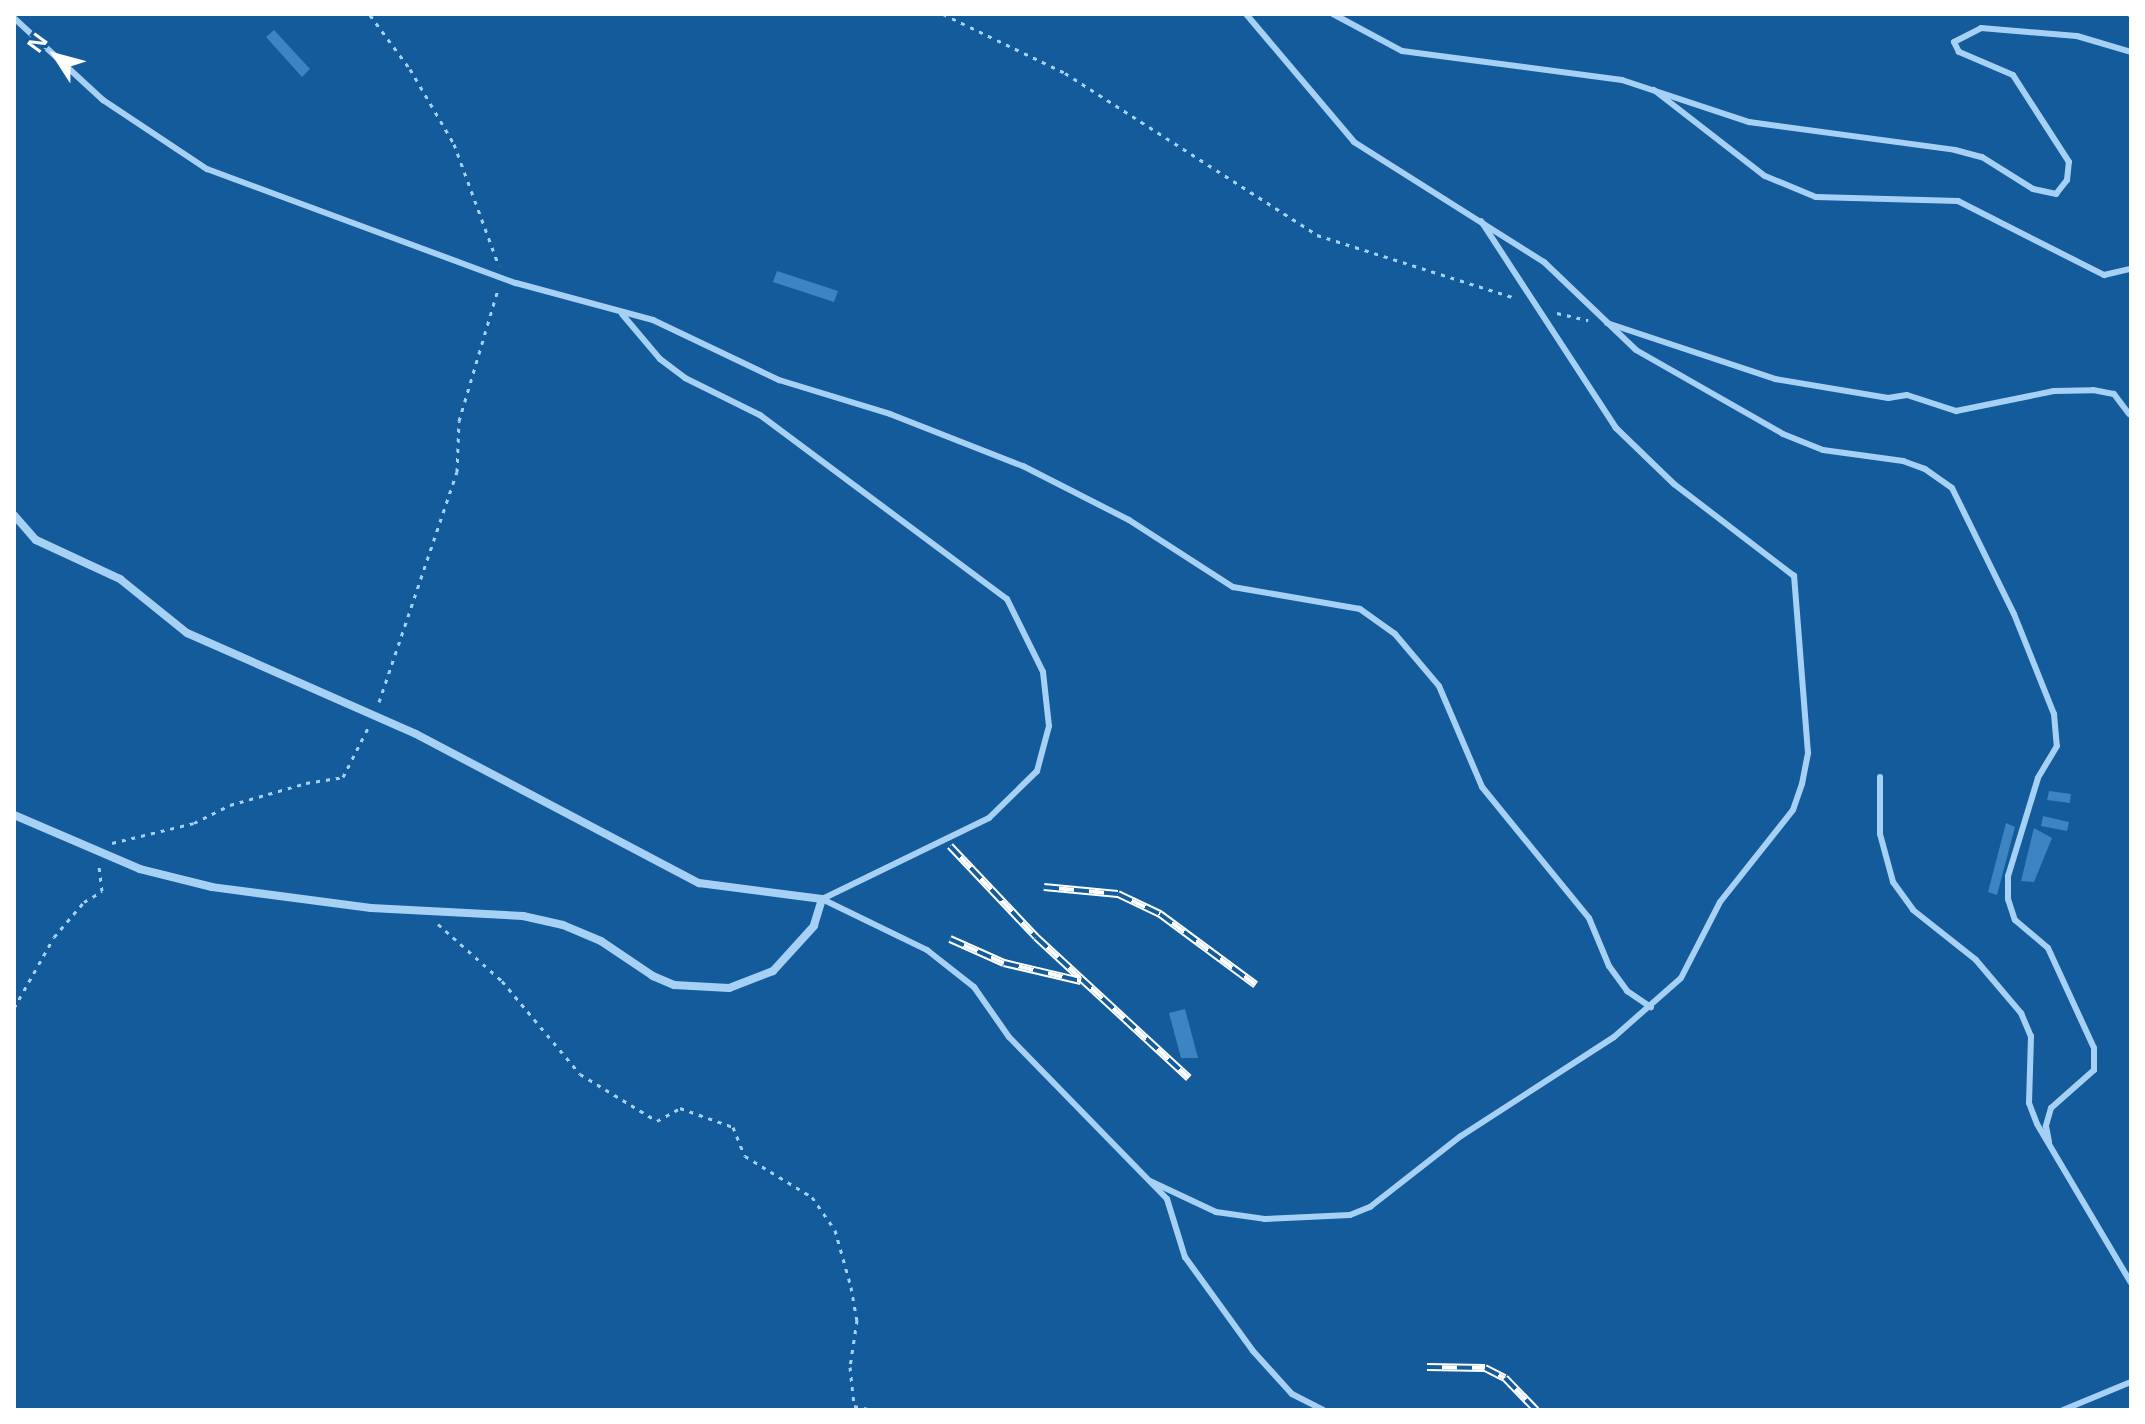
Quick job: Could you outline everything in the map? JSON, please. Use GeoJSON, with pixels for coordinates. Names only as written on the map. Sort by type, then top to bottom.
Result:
{"type":"FeatureCollection","features":[{"type":"Feature","properties":{"kind":"street"},"geometry":{"type":"LineString","coordinates":[[14,515],[36,540],[120,579],[187,633],[373,718],[416,734],[699,883],[822,899],[814,926],[773,971],[729,988],[663,981],[601,941],[563,925],[523,916],[423,911],[212,887],[140,869],[14,815]]}},
{"type":"Feature","properties":{"kind":"lane"},"geometry":{"type":"LineString","coordinates":[[1246,14],[1354,142],[1476,215],[1544,262],[1602,321],[1672,374],[1783,434],[1823,450],[1925,469],[1940,477],[1960,502],[2014,614],[2054,714],[2057,746],[2038,778],[2008,876],[2008,899],[2015,920],[2048,948],[2094,1048],[2094,1070],[2051,1108],[2049,1142]]}},
{"type":"Feature","properties":{"kind":"lane"},"geometry":{"type":"LineString","coordinates":[[1333,14],[1402,51],[1648,85],[1749,122],[1982,157],[2033,189],[2056,194],[2067,180],[2069,162],[2013,75],[1959,52],[1954,42],[1981,28],[2077,36],[2131,52]]}},
{"type":"Feature","properties":{"kind":"lane"},"geometry":{"type":"LineString","coordinates":[[14,18],[103,100],[207,169],[500,277],[653,320],[779,380],[890,414],[1023,466],[1129,520],[1233,587],[1360,609],[1395,634],[1439,686],[1482,787],[1589,918],[1609,966],[1627,991],[1651,1007]]}},
{"type":"Feature","properties":{"kind":"lane"},"geometry":{"type":"LineString","coordinates":[[1648,85],[1765,176],[1816,197],[1958,201],[2104,275],[2131,269]]}},
{"type":"Feature","properties":{"kind":"lane"},"geometry":{"type":"LineString","coordinates":[[1150,1181],[1216,1212],[1265,1219],[1350,1215],[1370,1207],[1461,1136],[1614,1037],[1681,978],[1720,902],[1793,810],[1802,784],[1808,753],[1798,591],[1794,576],[1780,561],[1674,484],[1616,428],[1535,305],[1509,257],[1476,215]]}},
{"type":"Feature","properties":{"kind":"lane"},"geometry":{"type":"LineString","coordinates":[[621,313],[660,359],[685,378],[760,415],[1007,599],[1043,672],[1049,726],[1037,771],[989,818],[822,899]]}},
{"type":"Feature","properties":{"kind":"lane"},"geometry":{"type":"LineString","coordinates":[[1602,321],[1775,379],[1888,398],[1907,395],[1956,411],[2054,391],[2093,390],[2114,394],[2129,414]]}},
{"type":"Feature","properties":{"kind":"lane"},"geometry":{"type":"LineString","coordinates":[[1880,777],[1880,834],[1893,882],[1913,910],[1976,960],[2021,1013],[2031,1036],[2029,1103],[2131,1283]]}},
{"type":"Feature","properties":{"kind":"lane"},"geometry":{"type":"LineString","coordinates":[[822,899],[927,950],[974,987],[1009,1037],[1167,1199],[1185,1257],[1220,1308],[1292,1394],[1323,1410]]}},
{"type":"Feature","properties":{"kind":"lane"},"geometry":{"type":"LineString","coordinates":[[2063,1410],[2131,1382]]}},
{"type":"Feature","properties":{"kind":"path"},"geometry":{"type":"LineString","coordinates":[[943,14],[1065,73],[1317,235],[1572,319],[1602,321]]}},
{"type":"Feature","properties":{"kind":"path"},"geometry":{"type":"LineString","coordinates":[[14,1008],[54,937],[84,902],[102,891],[96,848],[194,823],[230,805],[306,783],[343,777],[373,718],[457,472],[459,421],[500,277],[454,144],[370,15]]}},
{"type":"Feature","properties":{"kind":"path"},"geometry":{"type":"LineString","coordinates":[[423,911],[502,981],[580,1074],[657,1121],[680,1108],[733,1127],[745,1156],[812,1197],[835,1230],[851,1287],[857,1320],[850,1367],[854,1406],[873,1410]]}},
{"type":"Feature","properties":{"kind":"building"},"geometry":{"type":"Polygon","coordinates":[[[274,30],[310,69],[302,77],[266,37],[274,30]]]}},
{"type":"Feature","properties":{"kind":"building"},"geometry":{"type":"Polygon","coordinates":[[[777,271],[838,291],[834,302],[773,282],[777,271]]]}},
{"type":"Feature","properties":{"kind":"building"},"geometry":{"type":"Polygon","coordinates":[[[2049,791],[2071,794],[2070,803],[2047,800],[2049,791]]]}},
{"type":"Feature","properties":{"kind":"building"},"geometry":{"type":"Polygon","coordinates":[[[2043,816],[2069,822],[2067,831],[2041,826],[2043,816]]]}},
{"type":"Feature","properties":{"kind":"building"},"geometry":{"type":"Polygon","coordinates":[[[2006,823],[2015,827],[1997,895],[1988,892],[2006,823]]]}},
{"type":"Feature","properties":{"kind":"building"},"geometry":{"type":"Polygon","coordinates":[[[2034,828],[2052,838],[2034,882],[2021,881],[2034,828]]]}},
{"type":"Feature","properties":{"kind":"building"},"geometry":{"type":"Polygon","coordinates":[[[1185,1009],[1198,1058],[1181,1058],[1169,1013],[1185,1009]]]}},
{"type":"Feature","properties":{"kind":"railway"},"geometry":{"type":"LineString","coordinates":[[950,846],[1036,937],[1189,1078]]}},
{"type":"Feature","properties":{"kind":"railway"},"geometry":{"type":"LineString","coordinates":[[1044,887],[1118,894],[1160,914],[1256,985]]}},
{"type":"Feature","properties":{"kind":"railway"},"geometry":{"type":"LineString","coordinates":[[950,939],[1004,963],[1081,981]]}},
{"type":"Feature","properties":{"kind":"railway"},"geometry":{"type":"LineString","coordinates":[[1427,1367],[1485,1368],[1505,1378],[1536,1410]]}}]}
